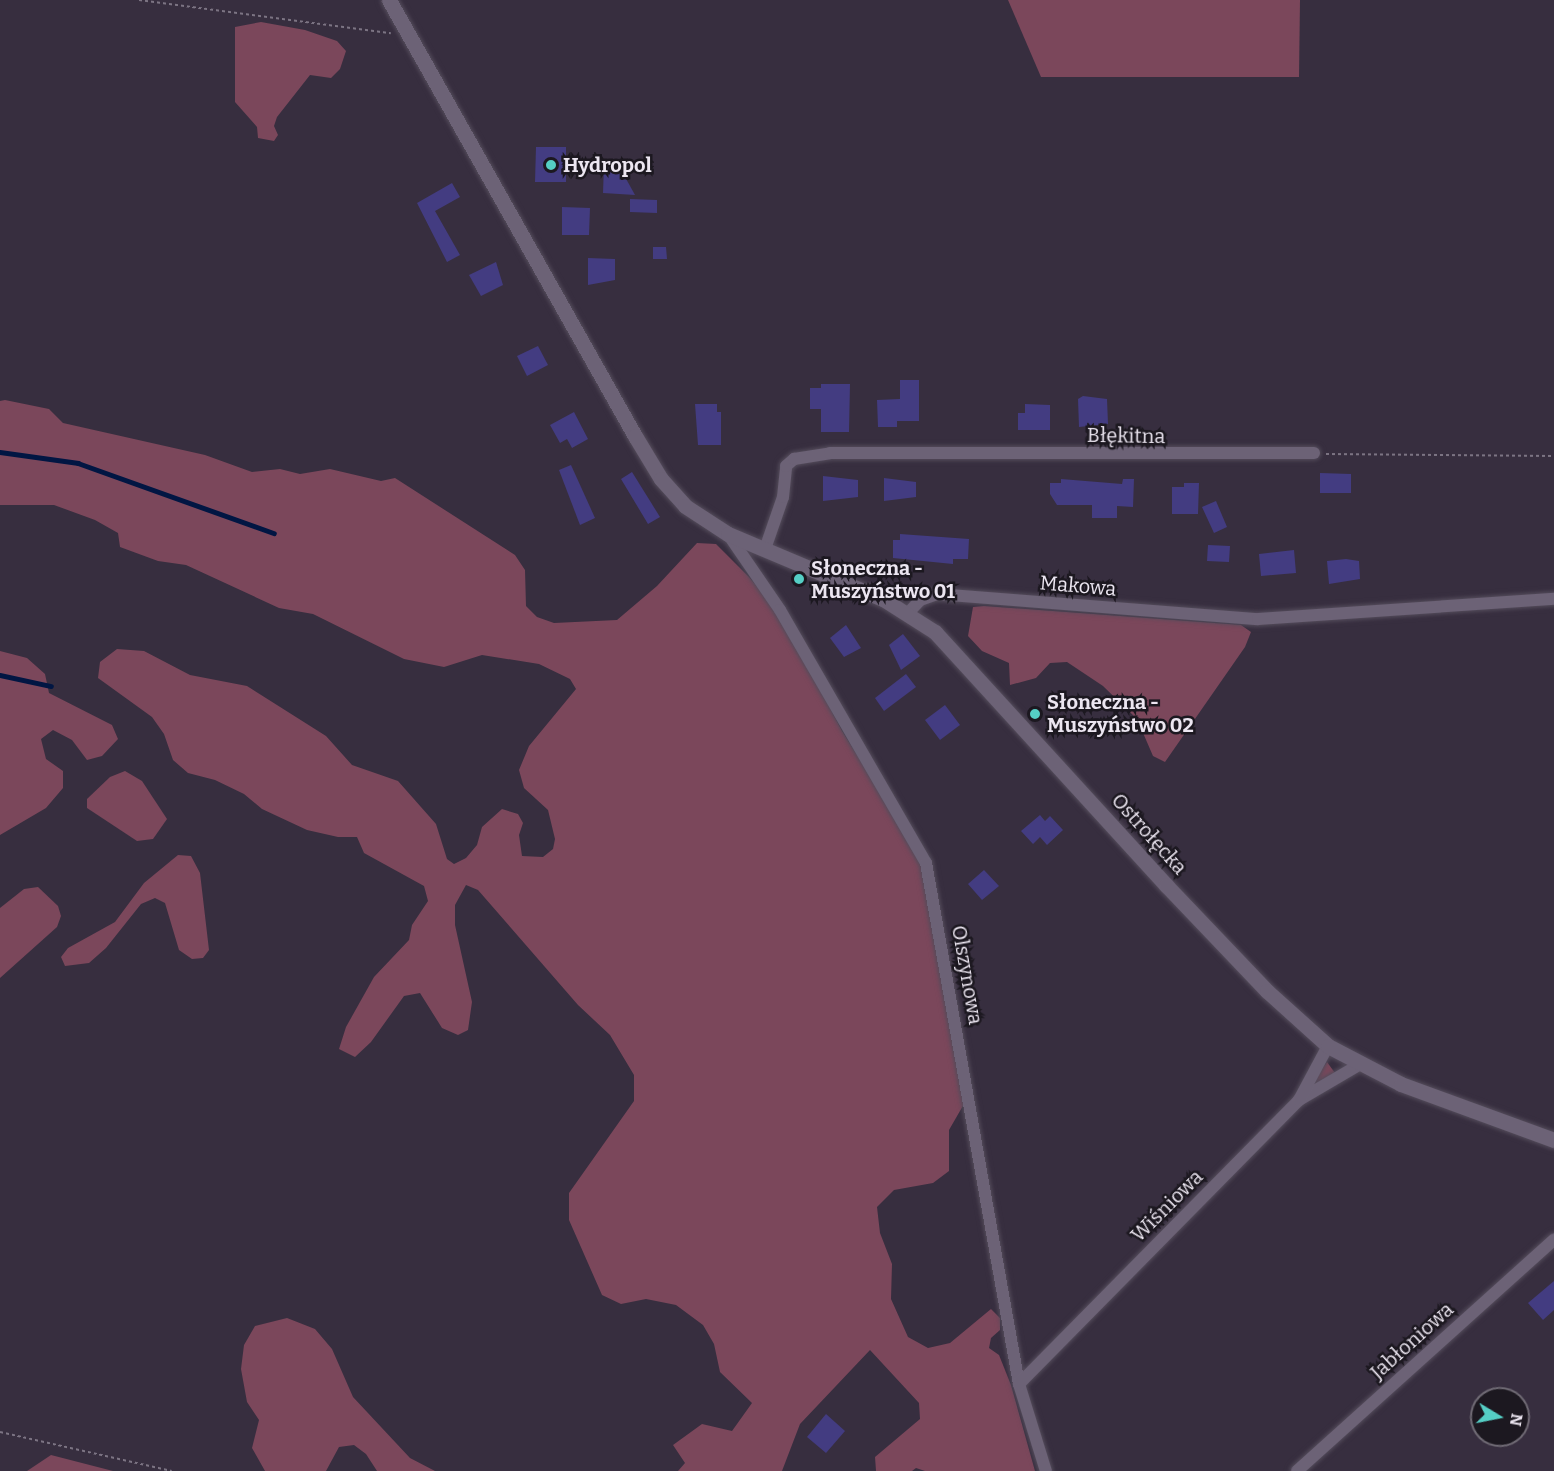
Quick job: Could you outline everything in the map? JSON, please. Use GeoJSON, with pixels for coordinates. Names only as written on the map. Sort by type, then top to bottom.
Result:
{"type":"FeatureCollection","features":[{"type":"Feature","properties":{"kind":"street","name":"Ostrołęcka"},"geometry":{"type":"LineString","coordinates":[[389,0],[440,87],[533,259],[662,479],[697,515],[728,534],[909,612],[957,652],[1166,885],[1267,991],[1328,1046],[1359,1065],[1554,1140]]}},
{"type":"Feature","properties":{"kind":"street","name":"Błękitna"},"geometry":{"type":"LineString","coordinates":[[765,549],[783,497],[786,466],[794,459],[830,453],[1314,453]]}},
{"type":"Feature","properties":{"kind":"street","name":"Olszynowa"},"geometry":{"type":"LineString","coordinates":[[728,534],[780,610],[926,863],[1019,1384],[1046,1471]]}},
{"type":"Feature","properties":{"kind":"street","name":"Makowa"},"geometry":{"type":"LineString","coordinates":[[909,612],[920,600],[937,594],[1249,618],[1302,618],[1554,599]]}},
{"type":"Feature","properties":{"kind":"street","name":"Wiśniowa"},"geometry":{"type":"LineString","coordinates":[[1019,1384],[1299,1100],[1328,1046]]}},
{"type":"Feature","properties":{"kind":"street"},"geometry":{"type":"LineString","coordinates":[[1299,1100],[1359,1065]]}},
{"type":"Feature","properties":{"kind":"street","name":"Jabłoniowa"},"geometry":{"type":"LineString","coordinates":[[1297,1471],[1554,1240]]}},
{"type":"Feature","properties":{"kind":"path"},"geometry":{"type":"LineString","coordinates":[[139,0],[386,34],[406,30]]}},
{"type":"Feature","properties":{"kind":"path"},"geometry":{"type":"LineString","coordinates":[[1314,453],[1554,456]]}},
{"type":"Feature","properties":{"kind":"path"},"geometry":{"type":"LineString","coordinates":[[0,1432],[172,1471]]}},
{"type":"Feature","properties":{"kind":"shaded area"},"geometry":{"type":"Polygon","coordinates":[[[1008,0],[1300,0],[1299,77],[1041,77],[1008,0]]]}},
{"type":"Feature","properties":{"kind":"shaded area"},"geometry":{"type":"Polygon","coordinates":[[[261,22],[305,30],[337,41],[346,51],[340,69],[331,78],[310,75],[277,117],[274,126],[278,135],[274,141],[258,138],[257,127],[235,102],[235,27],[261,22]]]}},
{"type":"Feature","properties":{"kind":"shaded area"},"geometry":{"type":"Polygon","coordinates":[[[0,401],[49,409],[63,423],[205,455],[252,472],[280,469],[300,474],[330,469],[381,481],[395,478],[515,555],[525,570],[526,606],[537,617],[554,623],[617,620],[657,586],[697,543],[716,544],[749,577],[779,613],[842,731],[915,849],[925,874],[964,1104],[949,1130],[949,1171],[933,1183],[894,1190],[877,1207],[880,1233],[892,1264],[891,1299],[908,1337],[928,1348],[950,1343],[991,1309],[1000,1318],[1000,1330],[991,1338],[989,1348],[999,1355],[1011,1385],[1035,1471],[925,1471],[916,1468],[912,1471],[876,1471],[875,1457],[920,1419],[919,1403],[870,1350],[800,1424],[782,1471],[678,1471],[685,1463],[673,1445],[702,1424],[732,1431],[752,1403],[720,1372],[714,1344],[703,1325],[676,1305],[646,1299],[621,1304],[602,1295],[569,1220],[569,1193],[634,1101],[634,1075],[610,1035],[578,1005],[478,890],[466,885],[455,905],[455,925],[472,1002],[468,1030],[458,1035],[442,1028],[420,993],[404,996],[371,1042],[355,1057],[339,1049],[346,1027],[374,977],[409,940],[412,925],[428,901],[424,886],[364,853],[357,837],[338,837],[307,830],[262,809],[244,794],[215,780],[188,773],[173,760],[164,734],[152,717],[98,678],[100,662],[117,649],[144,651],[190,675],[247,686],[326,736],[352,765],[398,781],[436,824],[447,859],[454,864],[466,858],[477,845],[482,827],[502,809],[518,814],[523,823],[519,835],[522,856],[543,857],[553,849],[555,839],[548,810],[524,788],[519,770],[529,746],[576,689],[570,679],[539,664],[482,655],[444,667],[404,659],[313,614],[279,608],[186,565],[158,561],[120,547],[118,533],[95,520],[54,505],[0,505],[0,401]]]}},
{"type":"Feature","properties":{"kind":"shaded area"},"geometry":{"type":"Polygon","coordinates":[[[973,607],[1241,625],[1251,632],[1245,647],[1165,762],[1153,756],[1137,719],[1103,686],[1067,662],[1050,663],[1036,678],[1010,685],[1009,663],[982,651],[968,636],[973,607]]]}},
{"type":"Feature","properties":{"kind":"shaded area"},"geometry":{"type":"Polygon","coordinates":[[[0,651],[27,658],[45,674],[49,693],[112,725],[118,739],[102,756],[87,760],[72,740],[53,730],[41,739],[46,759],[63,771],[63,788],[46,808],[0,835],[0,651]]]}},
{"type":"Feature","properties":{"kind":"shaded area"},"geometry":{"type":"Polygon","coordinates":[[[125,771],[142,781],[167,819],[153,839],[137,841],[87,808],[87,799],[110,777],[125,771]]]}},
{"type":"Feature","properties":{"kind":"shaded area"},"geometry":{"type":"Polygon","coordinates":[[[178,855],[191,856],[200,873],[209,950],[203,958],[192,959],[179,950],[165,903],[155,898],[141,904],[106,948],[89,963],[65,966],[61,957],[68,948],[115,922],[144,883],[178,855]]]}},
{"type":"Feature","properties":{"kind":"shaded area"},"geometry":{"type":"Polygon","coordinates":[[[38,887],[58,906],[61,916],[57,927],[0,978],[0,908],[24,889],[38,887]]]}},
{"type":"Feature","properties":{"kind":"shaded area"},"geometry":{"type":"Polygon","coordinates":[[[1327,1062],[1335,1073],[1317,1085],[1313,1082],[1327,1062]]]}},
{"type":"Feature","properties":{"kind":"shaded area"},"geometry":{"type":"Polygon","coordinates":[[[287,1318],[315,1329],[332,1349],[353,1397],[410,1458],[435,1471],[377,1471],[366,1454],[354,1445],[339,1447],[326,1471],[265,1471],[252,1448],[259,1420],[247,1402],[241,1369],[244,1345],[255,1326],[287,1318]]]}},
{"type":"Feature","properties":{"kind":"shaded area"},"geometry":{"type":"Polygon","coordinates":[[[51,1455],[113,1471],[27,1471],[51,1455]]]}},
{"type":"Feature","properties":{"kind":"building","name":"Hydropol"},"geometry":{"type":"Polygon","coordinates":[[[536,147],[566,147],[566,182],[535,182],[536,147]]]}},
{"type":"Feature","properties":{"kind":"building"},"geometry":{"type":"Polygon","coordinates":[[[604,165],[619,166],[635,195],[603,193],[604,165]]]}},
{"type":"Feature","properties":{"kind":"building"},"geometry":{"type":"Polygon","coordinates":[[[452,183],[460,197],[435,211],[460,255],[447,262],[417,203],[452,183]]]}},
{"type":"Feature","properties":{"kind":"building"},"geometry":{"type":"Polygon","coordinates":[[[630,199],[657,200],[657,213],[630,212],[630,199]]]}},
{"type":"Feature","properties":{"kind":"building"},"geometry":{"type":"Polygon","coordinates":[[[562,207],[590,208],[589,235],[562,235],[562,207]]]}},
{"type":"Feature","properties":{"kind":"building"},"geometry":{"type":"Polygon","coordinates":[[[653,247],[666,247],[667,259],[653,259],[653,247]]]}},
{"type":"Feature","properties":{"kind":"building"},"geometry":{"type":"Polygon","coordinates":[[[588,258],[615,259],[615,280],[588,285],[588,258]]]}},
{"type":"Feature","properties":{"kind":"building"},"geometry":{"type":"Polygon","coordinates":[[[496,262],[503,285],[481,296],[469,275],[496,262]]]}},
{"type":"Feature","properties":{"kind":"building"},"geometry":{"type":"Polygon","coordinates":[[[538,346],[548,365],[527,376],[517,356],[538,346]]]}},
{"type":"Feature","properties":{"kind":"building"},"geometry":{"type":"Polygon","coordinates":[[[900,380],[919,380],[919,421],[897,421],[897,427],[878,427],[877,400],[900,399],[900,380]]]}},
{"type":"Feature","properties":{"kind":"building"},"geometry":{"type":"Polygon","coordinates":[[[821,384],[850,384],[849,432],[821,432],[821,409],[810,409],[810,388],[821,388],[821,384]]]}},
{"type":"Feature","properties":{"kind":"building"},"geometry":{"type":"Polygon","coordinates":[[[1083,396],[1107,399],[1108,424],[1079,427],[1078,399],[1083,396]]]}},
{"type":"Feature","properties":{"kind":"building"},"geometry":{"type":"Polygon","coordinates":[[[695,404],[717,404],[717,412],[721,412],[721,445],[698,445],[695,404]]]}},
{"type":"Feature","properties":{"kind":"building"},"geometry":{"type":"Polygon","coordinates":[[[1025,404],[1050,405],[1050,430],[1018,430],[1018,413],[1025,413],[1025,404]]]}},
{"type":"Feature","properties":{"kind":"building"},"geometry":{"type":"Polygon","coordinates":[[[574,412],[588,439],[572,448],[567,439],[560,443],[550,425],[574,412]]]}},
{"type":"Feature","properties":{"kind":"building"},"geometry":{"type":"Polygon","coordinates":[[[571,465],[595,518],[580,525],[559,470],[571,465]]]}},
{"type":"Feature","properties":{"kind":"building"},"geometry":{"type":"Polygon","coordinates":[[[632,472],[660,517],[648,524],[621,479],[632,472]]]}},
{"type":"Feature","properties":{"kind":"building"},"geometry":{"type":"Polygon","coordinates":[[[1320,473],[1351,474],[1351,493],[1320,493],[1320,473]]]}},
{"type":"Feature","properties":{"kind":"building"},"geometry":{"type":"Polygon","coordinates":[[[823,476],[858,480],[858,497],[823,501],[823,476]]]}},
{"type":"Feature","properties":{"kind":"building"},"geometry":{"type":"Polygon","coordinates":[[[884,478],[916,482],[916,497],[884,501],[884,478]]]}},
{"type":"Feature","properties":{"kind":"building"},"geometry":{"type":"Polygon","coordinates":[[[1061,479],[1122,484],[1123,479],[1134,479],[1133,507],[1117,506],[1117,518],[1092,518],[1092,505],[1057,505],[1050,494],[1050,483],[1061,483],[1061,479]]]}},
{"type":"Feature","properties":{"kind":"building"},"geometry":{"type":"Polygon","coordinates":[[[1184,483],[1199,483],[1198,514],[1172,514],[1172,487],[1184,487],[1184,483]]]}},
{"type":"Feature","properties":{"kind":"building"},"geometry":{"type":"Polygon","coordinates":[[[1216,501],[1227,527],[1214,533],[1202,507],[1216,501]]]}},
{"type":"Feature","properties":{"kind":"building"},"geometry":{"type":"Polygon","coordinates":[[[900,534],[969,539],[968,559],[953,559],[953,564],[893,558],[893,540],[900,540],[900,534]]]}},
{"type":"Feature","properties":{"kind":"building"},"geometry":{"type":"Polygon","coordinates":[[[1208,545],[1230,546],[1229,562],[1207,561],[1208,545]]]}},
{"type":"Feature","properties":{"kind":"building"},"geometry":{"type":"Polygon","coordinates":[[[1294,550],[1296,573],[1261,576],[1259,554],[1294,550]]]}},
{"type":"Feature","properties":{"kind":"building"},"geometry":{"type":"Polygon","coordinates":[[[1346,559],[1359,561],[1360,579],[1329,584],[1327,561],[1346,559]]]}},
{"type":"Feature","properties":{"kind":"building"},"geometry":{"type":"Polygon","coordinates":[[[846,625],[861,648],[844,657],[830,638],[846,625]]]}},
{"type":"Feature","properties":{"kind":"building"},"geometry":{"type":"Polygon","coordinates":[[[903,634],[920,656],[901,670],[889,645],[903,634]]]}},
{"type":"Feature","properties":{"kind":"building"},"geometry":{"type":"Polygon","coordinates":[[[906,674],[916,687],[884,711],[875,698],[906,674]]]}},
{"type":"Feature","properties":{"kind":"building"},"geometry":{"type":"Polygon","coordinates":[[[945,705],[960,725],[940,740],[925,720],[945,705]]]}},
{"type":"Feature","properties":{"kind":"building"},"geometry":{"type":"Polygon","coordinates":[[[1040,815],[1045,821],[1050,816],[1063,830],[1047,845],[1040,837],[1033,844],[1021,831],[1040,815]]]}},
{"type":"Feature","properties":{"kind":"building"},"geometry":{"type":"Polygon","coordinates":[[[984,870],[999,886],[982,900],[968,884],[984,870]]]}},
{"type":"Feature","properties":{"kind":"building"},"geometry":{"type":"Polygon","coordinates":[[[1554,1281],[1554,1310],[1543,1320],[1528,1303],[1554,1281]]]}},
{"type":"Feature","properties":{"kind":"building"},"geometry":{"type":"Polygon","coordinates":[[[826,1414],[845,1431],[826,1453],[807,1437],[826,1414]]]}},
{"type":"Feature","properties":{"kind":"waterway"},"geometry":{"type":"LineString","coordinates":[[0,452],[78,463],[274,533]]}},
{"type":"Feature","properties":{"kind":"waterway"},"geometry":{"type":"LineString","coordinates":[[0,675],[51,686]]}},
{"type":"Feature","properties":{"kind":"place","name":"Hydropol"},"geometry":{"type":"Point","coordinates":[551,165]}},
{"type":"Feature","properties":{"kind":"place","name":"Słoneczna - Muszyństwo 01"},"geometry":{"type":"Point","coordinates":[799,579]}},
{"type":"Feature","properties":{"kind":"place","name":"Słoneczna - Muszyństwo 02"},"geometry":{"type":"Point","coordinates":[1035,714]}}]}
